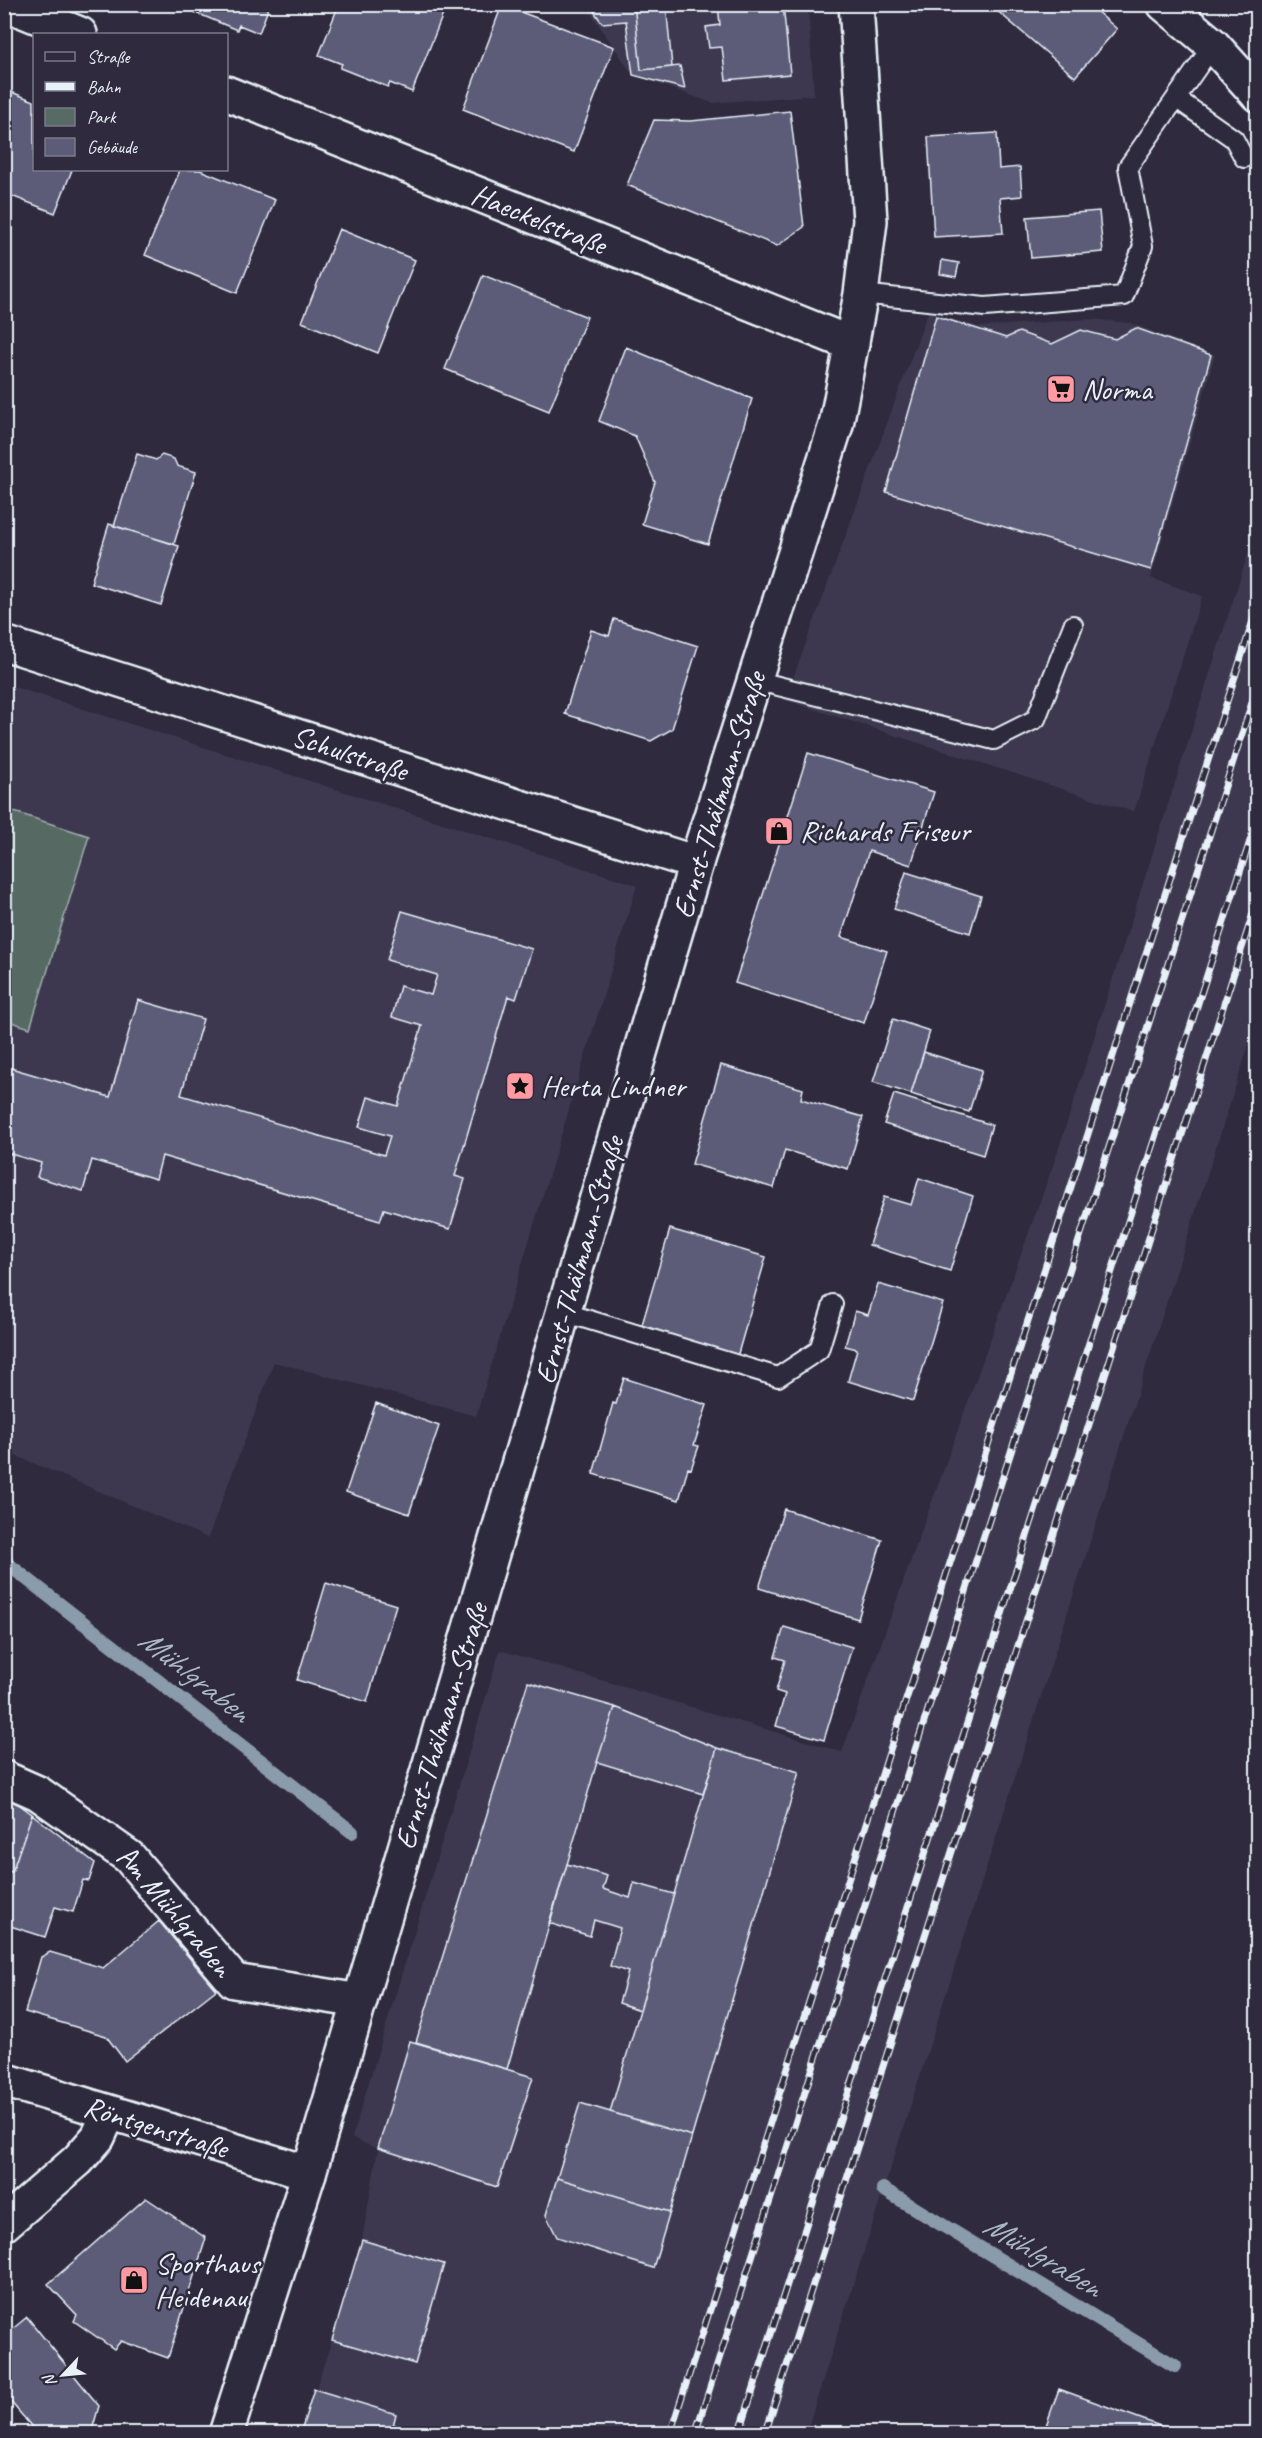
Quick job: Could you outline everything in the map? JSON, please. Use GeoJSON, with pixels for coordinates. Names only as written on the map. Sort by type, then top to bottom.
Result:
{"type":"FeatureCollection","features":[{"type":"Feature","properties":{"kind":"street"},"geometry":{"type":"LineString","coordinates":[[6,4],[78,33]]}},
{"type":"Feature","properties":{"kind":"street","name":"Ernst-Thälmann-Straße"},"geometry":{"type":"LineString","coordinates":[[226,2433],[309,2173],[696,863],[836,425],[861,294],[870,221],[856,4]]}},
{"type":"Feature","properties":{"kind":"street"},"geometry":{"type":"LineString","coordinates":[[1172,7],[1212,45],[1257,95]]}},
{"type":"Feature","properties":{"kind":"street","name":"Haeckelstraße"},"geometry":{"type":"LineString","coordinates":[[228,94],[852,344]]}},
{"type":"Feature","properties":{"kind":"street","name":"Schulstraße"},"geometry":{"type":"LineString","coordinates":[[4,644],[696,863]]}},
{"type":"Feature","properties":{"kind":"street","name":"Am Mühlgraben"},"geometry":{"type":"LineString","coordinates":[[4,1778],[38,1793],[129,1857],[234,1981],[360,2001]]}},
{"type":"Feature","properties":{"kind":"street","name":"Röntgenstraße"},"geometry":{"type":"LineString","coordinates":[[4,2080],[309,2173]]}},
{"type":"Feature","properties":{"kind":"street"},"geometry":{"type":"LineString","coordinates":[[4,2224],[78,2160],[98,2137],[109,2113]]}},
{"type":"Feature","properties":{"kind":"lane"},"geometry":{"type":"LineString","coordinates":[[861,294],[985,307],[1124,296],[1143,246],[1128,167],[1212,45]]}},
{"type":"Feature","properties":{"kind":"lane"},"geometry":{"type":"LineString","coordinates":[[1177,99],[1234,139],[1244,158]]}},
{"type":"Feature","properties":{"kind":"lane"},"geometry":{"type":"LineString","coordinates":[[754,680],[994,740],[1036,719],[1073,626]]}},
{"type":"Feature","properties":{"kind":"lane"},"geometry":{"type":"LineString","coordinates":[[563,1312],[778,1377],[819,1350],[833,1304]]}},
{"type":"Feature","properties":{"kind":"shaded area"},"geometry":{"type":"Polygon","coordinates":[[[585,5],[808,5],[814,95],[712,103],[633,75],[585,5]]]}},
{"type":"Feature","properties":{"kind":"shaded area"},"geometry":{"type":"Polygon","coordinates":[[[928,312],[978,327],[1089,319],[1130,323],[1215,355],[1151,578],[1202,596],[1134,812],[785,700],[928,312]]]}},
{"type":"Feature","properties":{"kind":"shaded area"},"geometry":{"type":"Polygon","coordinates":[[[1257,525],[1257,1019],[806,2433],[301,2434],[362,2240],[378,2149],[352,2138],[500,1650],[842,1752],[1057,1154],[1257,525]]]}},
{"type":"Feature","properties":{"kind":"shaded area"},"geometry":{"type":"Polygon","coordinates":[[[5,684],[637,885],[476,1416],[274,1362],[208,1538],[5,1451],[5,684]]]}},
{"type":"Feature","properties":{"kind":"green space"},"geometry":{"type":"Polygon","coordinates":[[[5,809],[89,836],[30,1028],[5,1020],[5,809]]]}},
{"type":"Feature","properties":{"kind":"building"},"geometry":{"type":"Polygon","coordinates":[[[188,4],[270,4],[259,33],[239,25],[237,30],[187,9],[188,4]]]}},
{"type":"Feature","properties":{"kind":"building"},"geometry":{"type":"Polygon","coordinates":[[[339,4],[447,4],[412,92],[390,83],[388,87],[340,68],[342,64],[319,55],[339,4]]]}},
{"type":"Feature","properties":{"kind":"building"},"geometry":{"type":"Polygon","coordinates":[[[589,4],[634,4],[641,70],[680,66],[685,89],[633,75],[626,21],[602,23],[589,4]]]}},
{"type":"Feature","properties":{"kind":"building"},"geometry":{"type":"Polygon","coordinates":[[[634,4],[666,4],[672,67],[641,70],[634,4]]]}},
{"type":"Feature","properties":{"kind":"building"},"geometry":{"type":"Polygon","coordinates":[[[718,4],[783,4],[790,74],[726,80],[722,47],[709,48],[706,27],[720,25],[718,4]]]}},
{"type":"Feature","properties":{"kind":"building"},"geometry":{"type":"Polygon","coordinates":[[[918,4],[983,4],[983,10],[919,13],[918,4]]]}},
{"type":"Feature","properties":{"kind":"building"},"geometry":{"type":"Polygon","coordinates":[[[999,4],[1088,4],[1117,29],[1075,77],[995,9],[999,4]]]}},
{"type":"Feature","properties":{"kind":"building"},"geometry":{"type":"Polygon","coordinates":[[[502,5],[614,47],[574,152],[463,109],[502,5]]]}},
{"type":"Feature","properties":{"kind":"building"},"geometry":{"type":"Polygon","coordinates":[[[4,89],[33,101],[33,171],[72,171],[55,213],[4,193],[4,89]]]}},
{"type":"Feature","properties":{"kind":"building"},"geometry":{"type":"Polygon","coordinates":[[[790,111],[804,227],[777,246],[627,185],[654,120],[691,121],[790,111]]]}},
{"type":"Feature","properties":{"kind":"building"},"geometry":{"type":"Polygon","coordinates":[[[997,133],[999,169],[1020,167],[1022,196],[1000,198],[1003,233],[934,237],[928,137],[997,133]]]}},
{"type":"Feature","properties":{"kind":"building"},"geometry":{"type":"Polygon","coordinates":[[[180,171],[202,171],[275,200],[237,293],[145,255],[180,171]]]}},
{"type":"Feature","properties":{"kind":"building"},"geometry":{"type":"Polygon","coordinates":[[[1099,211],[1103,252],[1031,258],[1027,217],[1099,211]]]}},
{"type":"Feature","properties":{"kind":"building"},"geometry":{"type":"Polygon","coordinates":[[[339,229],[415,260],[378,353],[302,322],[339,229]]]}},
{"type":"Feature","properties":{"kind":"building"},"geometry":{"type":"Polygon","coordinates":[[[942,260],[959,263],[956,277],[940,274],[942,260]]]}},
{"type":"Feature","properties":{"kind":"building"},"geometry":{"type":"Polygon","coordinates":[[[483,275],[587,317],[549,411],[445,369],[483,275]]]}},
{"type":"Feature","properties":{"kind":"building"},"geometry":{"type":"Polygon","coordinates":[[[936,316],[1006,338],[1019,332],[1052,344],[1081,330],[1115,339],[1136,328],[1211,355],[1151,570],[886,492],[936,316]]]}},
{"type":"Feature","properties":{"kind":"building"},"geometry":{"type":"Polygon","coordinates":[[[626,347],[752,399],[708,544],[642,524],[655,482],[635,436],[599,421],[626,347]]]}},
{"type":"Feature","properties":{"kind":"building"},"geometry":{"type":"Polygon","coordinates":[[[137,454],[156,460],[162,455],[174,459],[177,466],[196,472],[174,544],[114,526],[137,454]]]}},
{"type":"Feature","properties":{"kind":"building"},"geometry":{"type":"Polygon","coordinates":[[[109,524],[179,546],[161,605],[91,583],[109,524]]]}},
{"type":"Feature","properties":{"kind":"building"},"geometry":{"type":"Polygon","coordinates":[[[614,619],[698,646],[672,729],[651,741],[565,714],[591,630],[609,636],[614,619]]]}},
{"type":"Feature","properties":{"kind":"building"},"geometry":{"type":"Polygon","coordinates":[[[808,753],[934,792],[911,865],[869,851],[841,937],[887,951],[864,1023],[735,983],[808,753]]]}},
{"type":"Feature","properties":{"kind":"building"},"geometry":{"type":"Polygon","coordinates":[[[906,872],[981,896],[970,933],[894,909],[906,872]]]}},
{"type":"Feature","properties":{"kind":"building"},"geometry":{"type":"Polygon","coordinates":[[[402,911],[532,949],[516,999],[508,996],[455,1176],[465,1179],[450,1229],[384,1209],[380,1221],[162,1156],[156,1179],[92,1160],[83,1191],[37,1177],[41,1163],[4,1152],[4,1066],[110,1097],[138,1000],[203,1019],[181,1095],[384,1155],[390,1136],[359,1127],[368,1097],[398,1106],[422,1026],[392,1017],[400,986],[431,995],[437,975],[387,960],[402,911]]]}},
{"type":"Feature","properties":{"kind":"building"},"geometry":{"type":"Polygon","coordinates":[[[893,1019],[930,1031],[911,1094],[873,1082],[893,1019]]]}},
{"type":"Feature","properties":{"kind":"building"},"geometry":{"type":"Polygon","coordinates":[[[924,1052],[982,1070],[969,1112],[911,1094],[924,1052]]]}},
{"type":"Feature","properties":{"kind":"building"},"geometry":{"type":"Polygon","coordinates":[[[721,1065],[803,1089],[801,1099],[863,1117],[848,1169],[785,1150],[774,1188],[692,1164],[721,1065]]]}},
{"type":"Feature","properties":{"kind":"building"},"geometry":{"type":"Polygon","coordinates":[[[894,1094],[992,1125],[983,1155],[884,1124],[894,1094]]]}},
{"type":"Feature","properties":{"kind":"building"},"geometry":{"type":"Polygon","coordinates":[[[919,1178],[973,1196],[950,1271],[869,1245],[884,1197],[911,1205],[919,1178]]]}},
{"type":"Feature","properties":{"kind":"building"},"geometry":{"type":"Polygon","coordinates":[[[670,1229],[766,1257],[737,1357],[641,1328],[670,1229]]]}},
{"type":"Feature","properties":{"kind":"building"},"geometry":{"type":"Polygon","coordinates":[[[878,1284],[943,1303],[913,1401],[848,1381],[857,1349],[845,1346],[855,1311],[868,1315],[878,1284]]]}},
{"type":"Feature","properties":{"kind":"building"},"geometry":{"type":"Polygon","coordinates":[[[624,1378],[707,1405],[694,1445],[699,1446],[691,1469],[688,1468],[679,1500],[593,1474],[613,1403],[616,1404],[624,1378]]]}},
{"type":"Feature","properties":{"kind":"building"},"geometry":{"type":"Polygon","coordinates":[[[376,1403],[439,1426],[409,1514],[346,1492],[376,1403]]]}},
{"type":"Feature","properties":{"kind":"building"},"geometry":{"type":"Polygon","coordinates":[[[784,1509],[882,1540],[858,1619],[759,1588],[784,1509]]]}},
{"type":"Feature","properties":{"kind":"building"},"geometry":{"type":"Polygon","coordinates":[[[326,1583],[396,1605],[367,1702],[297,1680],[326,1583]]]}},
{"type":"Feature","properties":{"kind":"building"},"geometry":{"type":"Polygon","coordinates":[[[784,1627],[852,1647],[824,1740],[776,1726],[785,1694],[776,1691],[785,1660],[775,1657],[784,1627]]]}},
{"type":"Feature","properties":{"kind":"building"},"geometry":{"type":"Polygon","coordinates":[[[528,1682],[615,1707],[507,2069],[416,2042],[528,1682]]]}},
{"type":"Feature","properties":{"kind":"building"},"geometry":{"type":"Polygon","coordinates":[[[615,1707],[717,1748],[703,1794],[597,1762],[615,1707]]]}},
{"type":"Feature","properties":{"kind":"building"},"geometry":{"type":"Polygon","coordinates":[[[717,1748],[799,1772],[692,2136],[610,2112],[717,1748]]]}},
{"type":"Feature","properties":{"kind":"building"},"geometry":{"type":"Polygon","coordinates":[[[9,1797],[32,1814],[12,1872],[4,1870],[4,1812],[9,1797]]]}},
{"type":"Feature","properties":{"kind":"building"},"geometry":{"type":"Polygon","coordinates":[[[32,1814],[95,1863],[89,1881],[83,1880],[73,1912],[55,1907],[45,1937],[4,1924],[4,1870],[12,1872],[32,1814]]]}},
{"type":"Feature","properties":{"kind":"building"},"geometry":{"type":"Polygon","coordinates":[[[567,1864],[607,1876],[603,1889],[630,1898],[634,1883],[674,1894],[640,2010],[619,2003],[628,1972],[610,1966],[620,1928],[594,1920],[590,1936],[549,1923],[567,1864]]]}},
{"type":"Feature","properties":{"kind":"building"},"geometry":{"type":"Polygon","coordinates":[[[159,1921],[216,1990],[125,2061],[106,2036],[25,2012],[41,1957],[50,1952],[103,1968],[159,1921]]]}},
{"type":"Feature","properties":{"kind":"building"},"geometry":{"type":"Polygon","coordinates":[[[410,2041],[533,2077],[497,2187],[378,2148],[410,2041]]]}},
{"type":"Feature","properties":{"kind":"building"},"geometry":{"type":"Polygon","coordinates":[[[580,2103],[692,2136],[670,2212],[557,2178],[580,2103]]]}},
{"type":"Feature","properties":{"kind":"building"},"geometry":{"type":"Polygon","coordinates":[[[557,2178],[670,2212],[653,2268],[557,2237],[546,2215],[557,2178]]]}},
{"type":"Feature","properties":{"kind":"building"},"geometry":{"type":"Polygon","coordinates":[[[146,2198],[206,2238],[168,2358],[121,2341],[114,2349],[74,2321],[77,2315],[48,2284],[146,2198]]]}},
{"type":"Feature","properties":{"kind":"building"},"geometry":{"type":"Polygon","coordinates":[[[362,2240],[444,2264],[415,2364],[332,2340],[362,2240]]]}},
{"type":"Feature","properties":{"kind":"building"},"geometry":{"type":"Polygon","coordinates":[[[27,2317],[99,2406],[91,2434],[55,2434],[32,2427],[4,2394],[4,2336],[27,2317]]]}},
{"type":"Feature","properties":{"kind":"building"},"geometry":{"type":"Polygon","coordinates":[[[314,2389],[396,2414],[391,2434],[300,2434],[314,2389]]]}},
{"type":"Feature","properties":{"kind":"building"},"geometry":{"type":"Polygon","coordinates":[[[1059,2389],[1182,2434],[1043,2434],[1059,2389]]]}},
{"type":"Feature","properties":{"kind":"waterway","name":"Mühlgraben"},"geometry":{"type":"LineString","coordinates":[[4,1561],[352,1832]]}},
{"type":"Feature","properties":{"kind":"waterway","name":"Mühlgraben"},"geometry":{"type":"LineString","coordinates":[[883,2189],[1175,2366]]}},
{"type":"Feature","properties":{"kind":"railway"},"geometry":{"type":"LineString","coordinates":[[670,2434],[1258,605]]}},
{"type":"Feature","properties":{"kind":"railway"},"geometry":{"type":"LineString","coordinates":[[695,2434],[1258,684]]}},
{"type":"Feature","properties":{"kind":"railway"},"geometry":{"type":"LineString","coordinates":[[739,2434],[1258,816]]}},
{"type":"Feature","properties":{"kind":"railway"},"geometry":{"type":"LineString","coordinates":[[765,2434],[1258,898]]}},
{"type":"Feature","properties":{"kind":"place","name":"Norma"},"geometry":{"type":"Point","coordinates":[1061,389]}},
{"type":"Feature","properties":{"kind":"place","name":"Richards Friseur"},"geometry":{"type":"Point","coordinates":[779,831]}},
{"type":"Feature","properties":{"kind":"place","name":"Herta Lindner"},"geometry":{"type":"Point","coordinates":[520,1086]}},
{"type":"Feature","properties":{"kind":"place","name":"Sporthaus Heidenau"},"geometry":{"type":"Point","coordinates":[134,2280]}}]}
